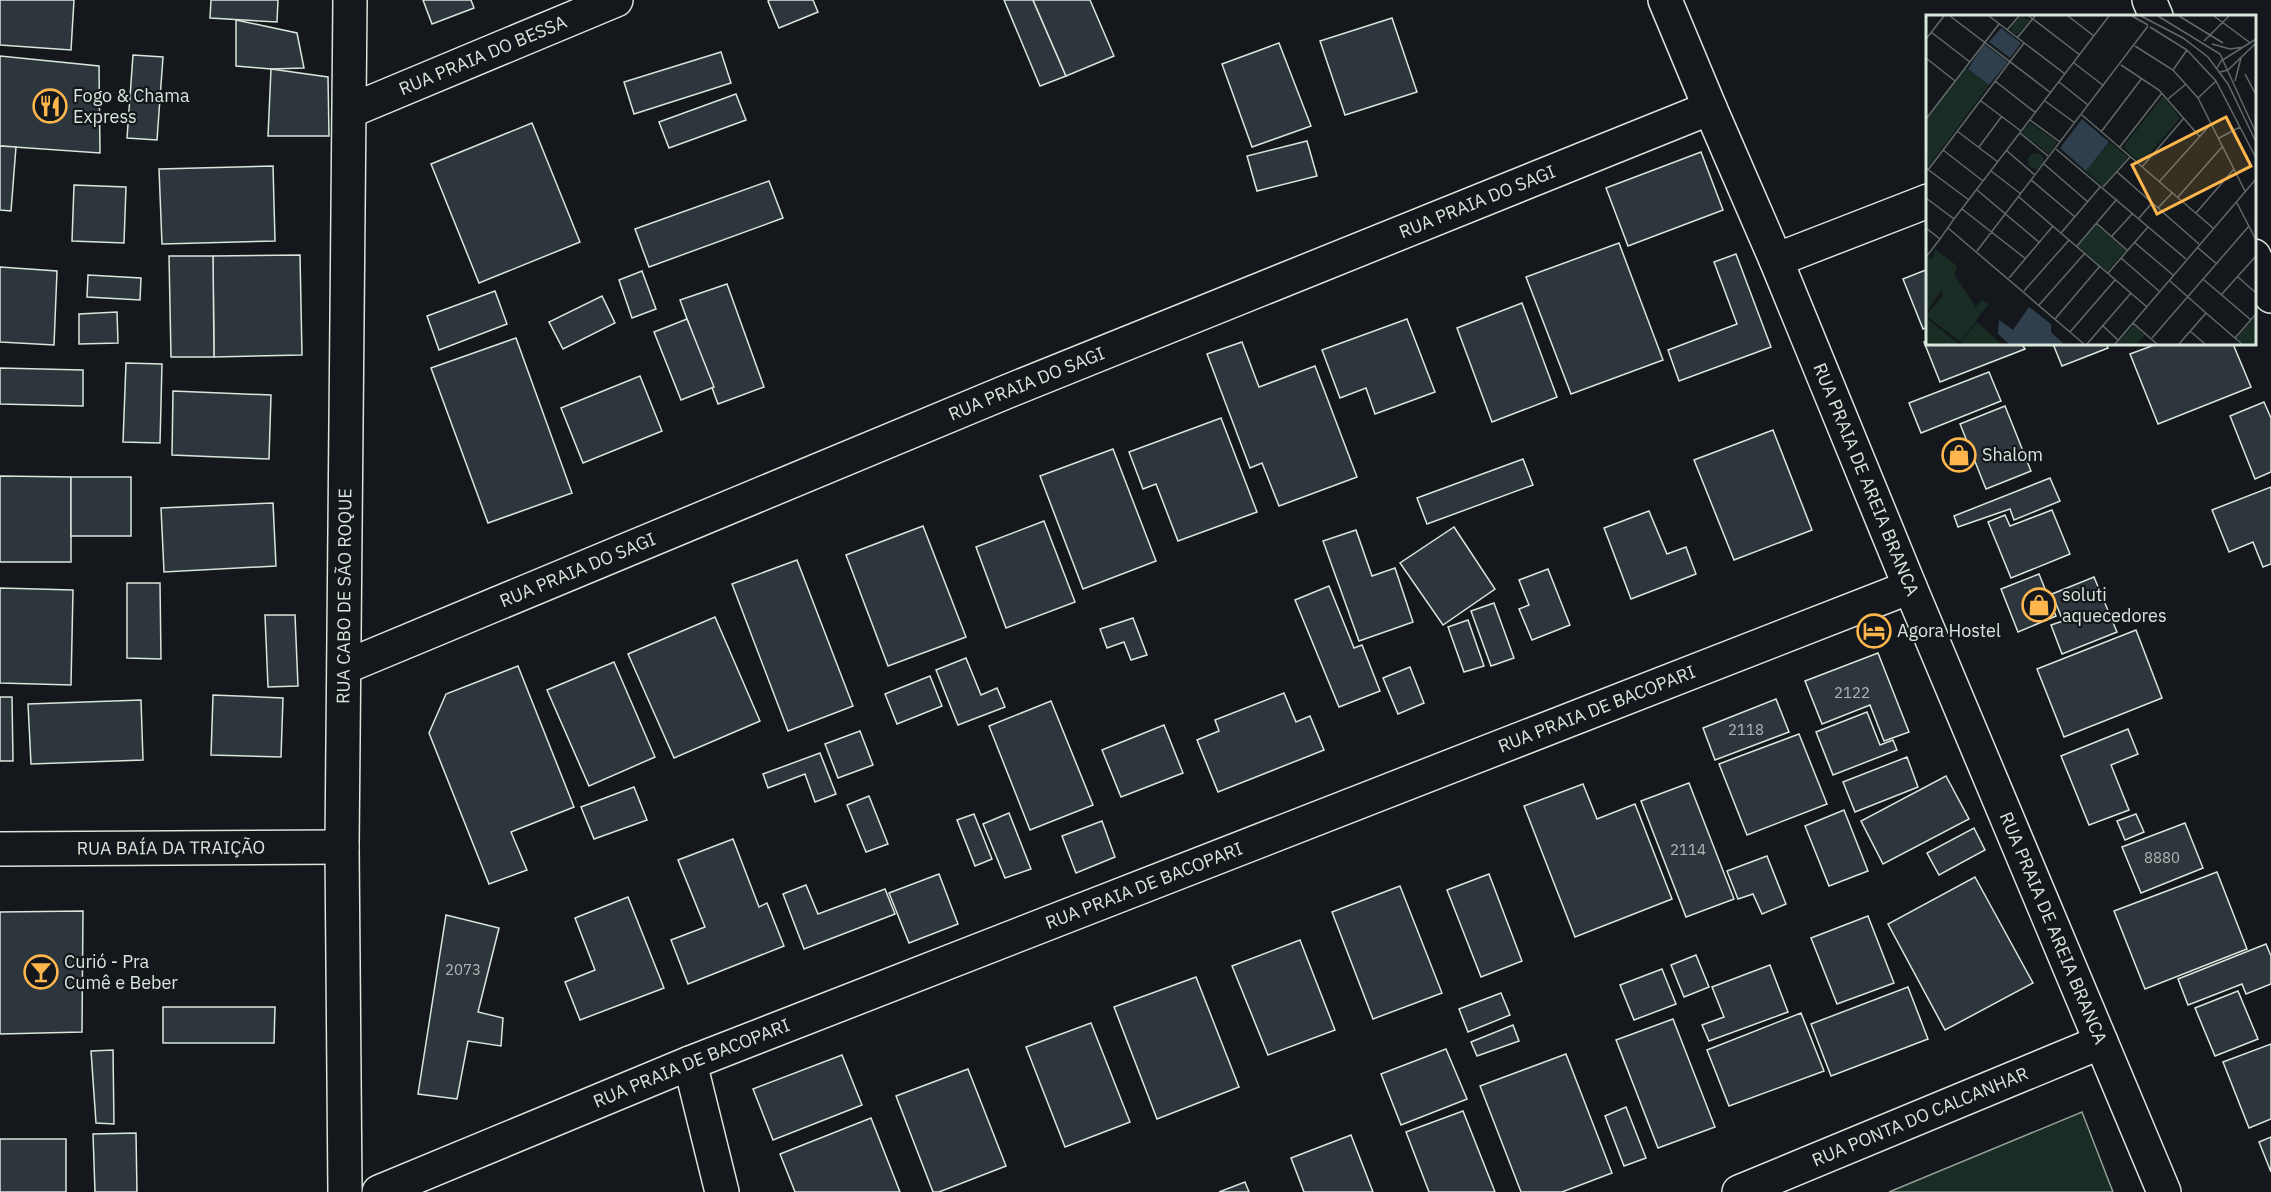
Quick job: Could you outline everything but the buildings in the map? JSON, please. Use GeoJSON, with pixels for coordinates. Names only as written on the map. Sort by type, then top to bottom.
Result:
{"type":"FeatureCollection","features":[{"type":"Feature","properties":{"kind":"street","name":"RUA CABO DE SÃO ROQUE"},"geometry":{"type":"LineString","coordinates":[[345,1192],[342,847],[350,0]]}},
{"type":"Feature","properties":{"kind":"street","name":"RUA PRAIA DO BESSA"},"geometry":{"type":"LineString","coordinates":[[350,111],[616,0]]}},
{"type":"Feature","properties":{"kind":"street","name":"RUA PRAIA DE AREIA BRANCA"},"geometry":{"type":"LineString","coordinates":[[1665,0],[1776,260],[1910,587],[2164,1192]]}},
{"type":"Feature","properties":{"kind":"street"},"geometry":{"type":"LineString","coordinates":[[2149,0],[2156,15]]}},
{"type":"Feature","properties":{"kind":"street","name":"RUA PRAIA DO SAGI"},"geometry":{"type":"LineString","coordinates":[[345,667],[1006,392],[1710,108]]}},
{"type":"Feature","properties":{"kind":"street"},"geometry":{"type":"LineString","coordinates":[[1776,260],[1926,202]]}},
{"type":"Feature","properties":{"kind":"street"},"geometry":{"type":"LineString","coordinates":[[2261,257],[2271,296]]}},
{"type":"Feature","properties":{"kind":"street","name":"RUA PRAIA DE BACOPARI"},"geometry":{"type":"LineString","coordinates":[[379,1192],[690,1063],[1910,587]]}},
{"type":"Feature","properties":{"kind":"street","name":"RUA BAÍA DA TRAIÇÃO"},"geometry":{"type":"LineString","coordinates":[[0,849],[342,847]]}},
{"type":"Feature","properties":{"kind":"street","name":"RUA PONTA DO CALCANHAR"},"geometry":{"type":"LineString","coordinates":[[1739,1192],[2101,1042]]}},
{"type":"Feature","properties":{"kind":"street"},"geometry":{"type":"LineString","coordinates":[[690,1063],[722,1192]]}},
{"type":"Feature","properties":{"kind":"green space"},"geometry":{"type":"Polygon","coordinates":[[[2082,1112],[2113,1192],[1889,1192],[2082,1112]]]}},
{"type":"Feature","properties":{"kind":"place","name":"Fogo & Chama Express"},"geometry":{"type":"Point","coordinates":[50,106]}},
{"type":"Feature","properties":{"kind":"place","name":"Shalom"},"geometry":{"type":"Point","coordinates":[1959,455]}},
{"type":"Feature","properties":{"kind":"place","name":"soluti aquecedores"},"geometry":{"type":"Point","coordinates":[2039,605]}},
{"type":"Feature","properties":{"kind":"place","name":"Agora Hostel"},"geometry":{"type":"Point","coordinates":[1874,631]}},
{"type":"Feature","properties":{"kind":"place","name":"Curió - Pra Cumê e Beber"},"geometry":{"type":"Point","coordinates":[41,972]}}]}
